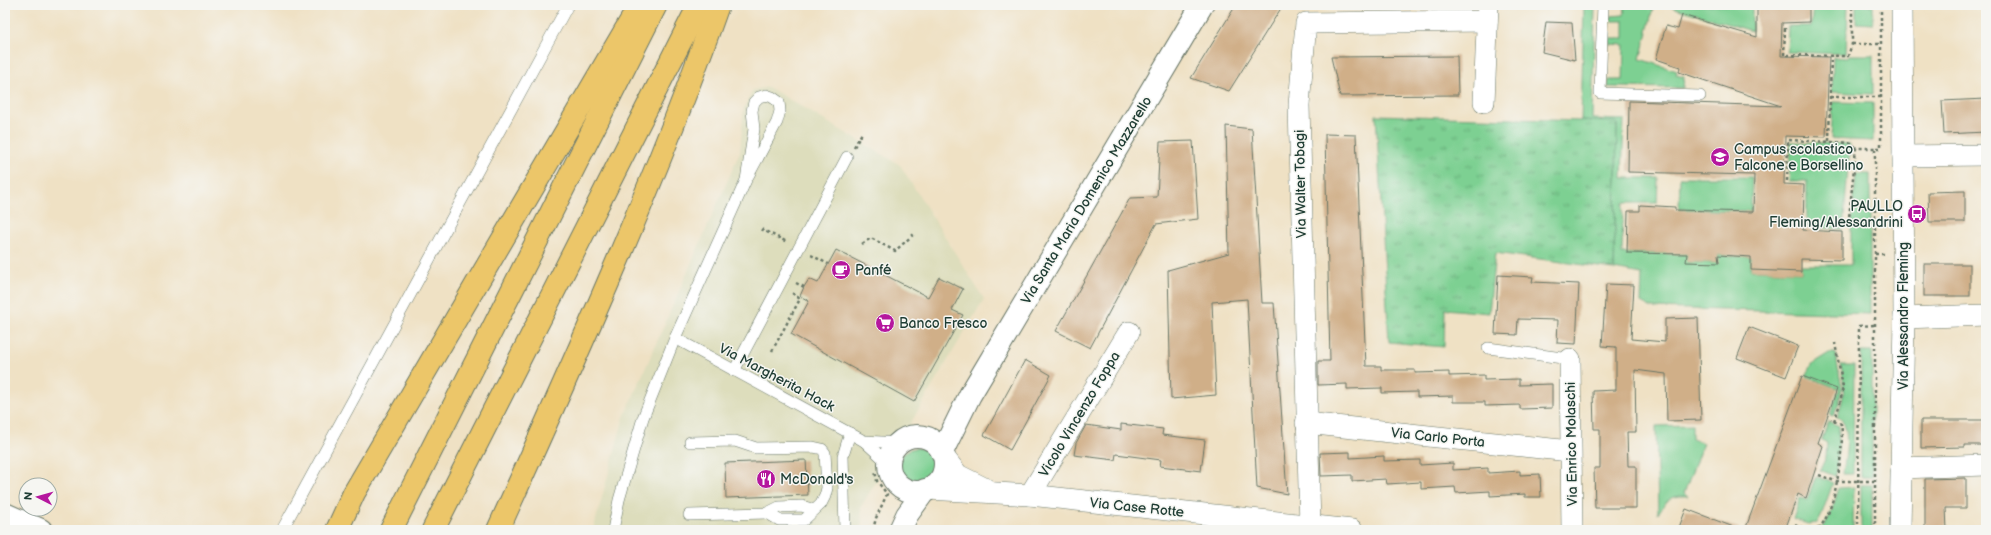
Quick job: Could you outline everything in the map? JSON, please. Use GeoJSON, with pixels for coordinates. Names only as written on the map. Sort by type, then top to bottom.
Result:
{"type":"FeatureCollection","features":[{"type":"Feature","properties":{"kind":"highway"},"geometry":{"type":"LineString","coordinates":[[337,530],[354,492],[640,5]]}},
{"type":"Feature","properties":{"kind":"highway"},"geometry":{"type":"LineString","coordinates":[[391,530],[656,5]]}},
{"type":"Feature","properties":{"kind":"highway"},"geometry":{"type":"LineString","coordinates":[[433,530],[699,5]]}},
{"type":"Feature","properties":{"kind":"highway"},"geometry":{"type":"LineString","coordinates":[[498,530],[569,373],[626,241],[687,93],[718,5]]}},
{"type":"Feature","properties":{"kind":"street","name":"Via Santa Maria Domenico Mazzarello"},"geometry":{"type":"LineString","coordinates":[[943,454],[970,395],[1202,5]]}},
{"type":"Feature","properties":{"kind":"street","name":"Via Alessandro Fleming"},"geometry":{"type":"LineString","coordinates":[[1900,530],[1904,318],[1902,5]]}},
{"type":"Feature","properties":{"kind":"street"},"geometry":{"type":"LineString","coordinates":[[1484,102],[1487,13]]}},
{"type":"Feature","properties":{"kind":"street","name":"Via Walter Tobagi"},"geometry":{"type":"LineString","coordinates":[[1310,526],[1306,424],[1299,105],[1306,24],[1487,13]]}},
{"type":"Feature","properties":{"kind":"street"},"geometry":{"type":"LineString","coordinates":[[1903,156],[1986,155]]}},
{"type":"Feature","properties":{"kind":"street"},"geometry":{"type":"LineString","coordinates":[[1904,318],[1986,315]]}},
{"type":"Feature","properties":{"kind":"street","name":"Vicolo Vincenzo Foppa"},"geometry":{"type":"LineString","coordinates":[[1030,495],[1129,332]]}},
{"type":"Feature","properties":{"kind":"street","name":"Via Enrico Molaschi"},"geometry":{"type":"LineString","coordinates":[[1570,359],[1572,530]]}},
{"type":"Feature","properties":{"kind":"street","name":"Via Santa Maria Domenico Mazzarello"},"geometry":{"type":"LineString","coordinates":[[909,440],[943,421],[970,395]]}},
{"type":"Feature","properties":{"kind":"street","name":"Via Carlo Porta"},"geometry":{"type":"LineString","coordinates":[[1306,424],[1570,451]]}},
{"type":"Feature","properties":{"kind":"street"},"geometry":{"type":"LineString","coordinates":[[909,440],[932,441],[943,454],[945,465],[942,475],[938,482],[927,490],[907,514],[899,530],[887,471],[892,452],[909,440]]}},
{"type":"Feature","properties":{"kind":"street","name":"Via Case Rotte"},"geometry":{"type":"LineString","coordinates":[[943,454],[958,475],[994,492]]}},
{"type":"Feature","properties":{"kind":"street"},"geometry":{"type":"LineString","coordinates":[[1901,468],[1986,465]]}},
{"type":"Feature","properties":{"kind":"street"},"geometry":{"type":"LineString","coordinates":[[887,471],[911,491],[927,490]]}},
{"type":"Feature","properties":{"kind":"street","name":"Via Case Rotte"},"geometry":{"type":"LineString","coordinates":[[927,490],[994,492],[1030,495],[1240,524],[1310,526],[1352,530]]}},
{"type":"Feature","properties":{"kind":"street"},"geometry":{"type":"LineString","coordinates":[[5,514],[41,530]]}},
{"type":"Feature","properties":{"kind":"lane"},"geometry":{"type":"LineString","coordinates":[[282,530],[568,5]]}},
{"type":"Feature","properties":{"kind":"lane"},"geometry":{"type":"LineString","coordinates":[[1603,5],[1600,93],[1700,96]]}},
{"type":"Feature","properties":{"kind":"lane"},"geometry":{"type":"LineString","coordinates":[[613,530],[619,500],[643,418],[675,338],[746,180],[778,122],[780,111],[779,102],[766,95],[759,97],[754,102],[752,111],[754,129],[746,180]]}},
{"type":"Feature","properties":{"kind":"lane"},"geometry":{"type":"LineString","coordinates":[[734,371],[847,157]]}},
{"type":"Feature","properties":{"kind":"lane","name":"Via Margherita Hack"},"geometry":{"type":"LineString","coordinates":[[675,338],[864,441]]}},
{"type":"Feature","properties":{"kind":"lane"},"geometry":{"type":"LineString","coordinates":[[1488,348],[1570,359]]}},
{"type":"Feature","properties":{"kind":"lane"},"geometry":{"type":"LineString","coordinates":[[845,530],[843,456],[850,433]]}},
{"type":"Feature","properties":{"kind":"lane"},"geometry":{"type":"LineString","coordinates":[[864,441],[909,440]]}},
{"type":"Feature","properties":{"kind":"lane"},"geometry":{"type":"LineString","coordinates":[[689,515],[767,513],[779,520],[804,520],[821,504],[827,488],[825,453],[822,449],[813,447],[756,448],[735,441],[690,442]]}},
{"type":"Feature","properties":{"kind":"lane"},"geometry":{"type":"LineString","coordinates":[[864,441],[887,471]]}},
{"type":"Feature","properties":{"kind":"path"},"geometry":{"type":"LineString","coordinates":[[1785,28],[1784,55],[1848,56],[1852,44],[1852,5]]}},
{"type":"Feature","properties":{"kind":"path"},"geometry":{"type":"LineString","coordinates":[[1856,148],[1881,148],[1881,5]]}},
{"type":"Feature","properties":{"kind":"path"},"geometry":{"type":"LineString","coordinates":[[1852,44],[1881,44]]}},
{"type":"Feature","properties":{"kind":"path"},"geometry":{"type":"LineString","coordinates":[[1829,141],[1831,56]]}},
{"type":"Feature","properties":{"kind":"path"},"geometry":{"type":"LineString","coordinates":[[1830,97],[1903,97]]}},
{"type":"Feature","properties":{"kind":"path"},"geometry":{"type":"LineString","coordinates":[[1787,181],[1788,140],[1852,143],[1856,148],[1848,228]]}},
{"type":"Feature","properties":{"kind":"path"},"geometry":{"type":"LineString","coordinates":[[1875,148],[1875,530]]}},
{"type":"Feature","properties":{"kind":"path"},"geometry":{"type":"LineString","coordinates":[[862,244],[871,238],[895,251],[914,234]]}},
{"type":"Feature","properties":{"kind":"path"},"geometry":{"type":"LineString","coordinates":[[808,262],[811,255]]}},
{"type":"Feature","properties":{"kind":"path"},"geometry":{"type":"LineString","coordinates":[[772,351],[800,299],[791,294],[800,276]]}},
{"type":"Feature","properties":{"kind":"path"},"geometry":{"type":"LineString","coordinates":[[796,283],[804,287]]}},
{"type":"Feature","properties":{"kind":"path"},"geometry":{"type":"LineString","coordinates":[[1858,530],[1859,326],[1874,325]]}},
{"type":"Feature","properties":{"kind":"path"},"geometry":{"type":"LineString","coordinates":[[1834,421],[1840,404],[1843,387],[1835,343]]}},
{"type":"Feature","properties":{"kind":"path"},"geometry":{"type":"LineString","coordinates":[[1795,524],[1810,529],[1817,529],[1830,507],[1838,481],[1843,443],[1842,424],[1831,419]]}},
{"type":"Feature","properties":{"kind":"path"},"geometry":{"type":"LineString","coordinates":[[874,530],[876,518],[887,494],[877,481],[887,471]]}},
{"type":"Feature","properties":{"kind":"path"},"geometry":{"type":"LineString","coordinates":[[1819,475],[1838,481],[1875,481]]}},
{"type":"Feature","properties":{"kind":"shaded area"},"geometry":{"type":"Polygon","coordinates":[[[768,87],[900,165],[984,299],[861,507],[862,530],[593,530],[624,417],[740,152],[744,107],[753,90],[768,87]]]}},
{"type":"Feature","properties":{"kind":"green space"},"geometry":{"type":"Polygon","coordinates":[[[1584,5],[1595,5],[1592,119],[1624,120],[1622,178],[1658,178],[1657,203],[1623,203],[1622,253],[1687,254],[1687,262],[1718,263],[1718,255],[1751,257],[1751,270],[1801,272],[1801,265],[1851,265],[1851,229],[1856,174],[1870,174],[1870,314],[1652,308],[1641,302],[1642,274],[1614,269],[1617,123],[1581,121],[1584,5]]]}},
{"type":"Feature","properties":{"kind":"green space"},"geometry":{"type":"Polygon","coordinates":[[[1611,5],[1654,5],[1640,59],[1677,71],[1676,75],[1684,77],[1683,88],[1608,87],[1609,80],[1623,80],[1624,45],[1610,44],[1610,38],[1624,38],[1624,21],[1611,21],[1611,16],[1624,15],[1625,7],[1611,5]]]}},
{"type":"Feature","properties":{"kind":"green space"},"geometry":{"type":"Polygon","coordinates":[[[1665,5],[1752,5],[1752,31],[1665,5]]]}},
{"type":"Feature","properties":{"kind":"green space"},"geometry":{"type":"Polygon","coordinates":[[[1813,5],[1848,5],[1846,54],[1787,52],[1788,26],[1811,26],[1813,5]]]}},
{"type":"Feature","properties":{"kind":"green space"},"geometry":{"type":"Polygon","coordinates":[[[1856,5],[1873,5],[1873,24],[1856,23],[1856,5]]]}},
{"type":"Feature","properties":{"kind":"green space"},"geometry":{"type":"Polygon","coordinates":[[[1850,55],[1873,55],[1873,94],[1832,92],[1833,57],[1849,58],[1850,55]]]}},
{"type":"Feature","properties":{"kind":"green space"},"geometry":{"type":"Polygon","coordinates":[[[1833,102],[1873,103],[1873,141],[1831,139],[1833,102]]]}},
{"type":"Feature","properties":{"kind":"green space"},"geometry":{"type":"Polygon","coordinates":[[[1376,115],[1617,122],[1614,269],[1495,253],[1489,313],[1445,309],[1444,347],[1389,342],[1376,115]]]}},
{"type":"Feature","properties":{"kind":"green space"},"geometry":{"type":"Polygon","coordinates":[[[1791,142],[1850,144],[1843,229],[1806,227],[1807,181],[1789,181],[1791,142]]]}},
{"type":"Feature","properties":{"kind":"green space"},"geometry":{"type":"Polygon","coordinates":[[[1680,177],[1752,177],[1751,211],[1679,209],[1680,177]]]}},
{"type":"Feature","properties":{"kind":"green space"},"geometry":{"type":"Polygon","coordinates":[[[1861,352],[1872,352],[1872,477],[1861,477],[1861,352]]]}},
{"type":"Feature","properties":{"kind":"green space"},"geometry":{"type":"Polygon","coordinates":[[[1829,353],[1835,353],[1842,388],[1839,403],[1833,416],[1830,415],[1839,389],[1806,376],[1813,363],[1829,353]]]}},
{"type":"Feature","properties":{"kind":"green space"},"geometry":{"type":"Polygon","coordinates":[[[1841,365],[1854,365],[1853,474],[1843,474],[1847,438],[1844,424],[1841,418],[1837,417],[1844,391],[1841,365]]]}},
{"type":"Feature","properties":{"kind":"green space"},"geometry":{"type":"Polygon","coordinates":[[[1828,421],[1839,426],[1838,456],[1835,476],[1820,470],[1826,457],[1827,443],[1822,440],[1828,421]]]}},
{"type":"Feature","properties":{"kind":"green space"},"geometry":{"type":"Polygon","coordinates":[[[1692,425],[1692,439],[1703,443],[1684,493],[1688,496],[1677,496],[1670,499],[1658,514],[1656,426],[1692,425]]]}},
{"type":"Feature","properties":{"kind":"green space"},"geometry":{"type":"Polygon","coordinates":[[[920,448],[930,453],[934,459],[934,473],[930,479],[924,483],[914,484],[904,479],[900,473],[899,463],[904,453],[910,449],[920,448]]]}},
{"type":"Feature","properties":{"kind":"green space"},"geometry":{"type":"Polygon","coordinates":[[[1816,476],[1833,483],[1820,519],[1817,523],[1808,524],[1793,519],[1800,498],[1807,500],[1816,476]]]}},
{"type":"Feature","properties":{"kind":"green space"},"geometry":{"type":"Polygon","coordinates":[[[1861,485],[1872,485],[1872,530],[1861,530],[1861,485]]]}},
{"type":"Feature","properties":{"kind":"green space"},"geometry":{"type":"Polygon","coordinates":[[[1854,487],[1853,530],[1820,530],[1829,518],[1839,488],[1854,487]]]}},
{"type":"Feature","properties":{"kind":"building"},"geometry":{"type":"Polygon","coordinates":[[[1236,5],[1283,5],[1229,91],[1191,78],[1236,5]]]}},
{"type":"Feature","properties":{"kind":"building"},"geometry":{"type":"Polygon","coordinates":[[[1757,5],[1809,5],[1809,22],[1782,23],[1781,56],[1829,57],[1826,137],[1785,136],[1784,184],[1804,185],[1803,230],[1842,232],[1842,260],[1801,259],[1801,272],[1751,270],[1751,257],[1718,255],[1719,263],[1686,262],[1687,254],[1627,253],[1628,211],[1640,211],[1640,205],[1675,207],[1675,210],[1753,212],[1754,175],[1628,172],[1629,101],[1781,106],[1679,72],[1680,67],[1656,59],[1666,26],[1678,29],[1682,15],[1757,37],[1757,5]]]}},
{"type":"Feature","properties":{"kind":"building"},"geometry":{"type":"Polygon","coordinates":[[[1546,22],[1572,23],[1575,60],[1542,52],[1546,22]]]}},
{"type":"Feature","properties":{"kind":"building"},"geometry":{"type":"Polygon","coordinates":[[[1457,56],[1458,95],[1340,96],[1331,57],[1457,56]]]}},
{"type":"Feature","properties":{"kind":"building"},"geometry":{"type":"Polygon","coordinates":[[[1986,99],[1986,132],[1944,134],[1942,101],[1986,99]]]}},
{"type":"Feature","properties":{"kind":"building"},"geometry":{"type":"Polygon","coordinates":[[[1226,126],[1252,129],[1262,303],[1274,303],[1287,494],[1257,488],[1247,299],[1212,302],[1216,395],[1171,399],[1168,270],[1229,253],[1226,126]]]}},
{"type":"Feature","properties":{"kind":"building"},"geometry":{"type":"Polygon","coordinates":[[[1325,134],[1356,135],[1366,366],[1381,366],[1381,370],[1415,370],[1415,373],[1449,372],[1449,376],[1484,375],[1484,380],[1519,379],[1519,385],[1552,384],[1552,408],[1520,409],[1520,405],[1485,406],[1485,402],[1453,402],[1453,396],[1417,397],[1417,392],[1382,393],[1382,388],[1347,389],[1347,384],[1318,385],[1318,361],[1330,361],[1325,134]]]}},
{"type":"Feature","properties":{"kind":"building"},"geometry":{"type":"Polygon","coordinates":[[[1193,141],[1198,219],[1156,224],[1090,348],[1056,331],[1130,198],[1157,197],[1160,142],[1193,141]]]}},
{"type":"Feature","properties":{"kind":"building"},"geometry":{"type":"Polygon","coordinates":[[[1965,191],[1965,222],[1929,222],[1928,192],[1965,191]]]}},
{"type":"Feature","properties":{"kind":"building"},"geometry":{"type":"Polygon","coordinates":[[[836,250],[928,297],[939,277],[963,289],[952,310],[963,315],[914,402],[791,334],[809,301],[800,296],[804,287],[809,279],[818,283],[836,250]]]}},
{"type":"Feature","properties":{"kind":"building"},"geometry":{"type":"Polygon","coordinates":[[[1924,264],[1970,264],[1970,296],[1924,296],[1924,264]]]}},
{"type":"Feature","properties":{"kind":"building"},"geometry":{"type":"Polygon","coordinates":[[[1498,275],[1533,277],[1532,282],[1579,284],[1576,344],[1557,343],[1558,320],[1518,319],[1517,335],[1495,334],[1498,275]]]}},
{"type":"Feature","properties":{"kind":"building"},"geometry":{"type":"Polygon","coordinates":[[[1606,284],[1634,285],[1631,339],[1665,342],[1665,319],[1698,318],[1701,420],[1667,421],[1666,374],[1635,370],[1636,432],[1627,432],[1628,466],[1636,466],[1636,508],[1595,508],[1594,468],[1600,468],[1600,429],[1594,429],[1593,391],[1616,390],[1616,347],[1602,346],[1606,284]]]}},
{"type":"Feature","properties":{"kind":"building"},"geometry":{"type":"Polygon","coordinates":[[[1749,327],[1798,346],[1786,377],[1737,358],[1749,327]]]}},
{"type":"Feature","properties":{"kind":"building"},"geometry":{"type":"Polygon","coordinates":[[[1025,360],[1051,375],[1010,450],[984,435],[1025,360]]]}},
{"type":"Feature","properties":{"kind":"building"},"geometry":{"type":"Polygon","coordinates":[[[1802,376],[1837,389],[1818,443],[1823,446],[1806,498],[1798,494],[1785,530],[1745,530],[1802,376]]]}},
{"type":"Feature","properties":{"kind":"building"},"geometry":{"type":"Polygon","coordinates":[[[1921,420],[1986,420],[1986,445],[1921,448],[1921,420]]]}},
{"type":"Feature","properties":{"kind":"building"},"geometry":{"type":"Polygon","coordinates":[[[1121,424],[1163,429],[1162,435],[1205,440],[1201,471],[1160,466],[1161,460],[1116,454],[1115,460],[1074,455],[1076,443],[1086,425],[1121,430],[1121,424]]]}},
{"type":"Feature","properties":{"kind":"building"},"geometry":{"type":"Polygon","coordinates":[[[1350,452],[1350,458],[1384,456],[1384,461],[1420,460],[1420,465],[1453,463],[1453,470],[1488,468],[1488,473],[1520,471],[1520,475],[1540,474],[1541,497],[1525,497],[1525,494],[1490,496],[1490,491],[1456,493],[1455,487],[1421,489],[1421,482],[1387,484],[1386,479],[1352,481],[1352,475],[1321,476],[1320,453],[1350,452]]]}},
{"type":"Feature","properties":{"kind":"building","name":"McDonald's"},"geometry":{"type":"Polygon","coordinates":[[[806,460],[808,495],[726,498],[725,463],[806,460]]]}},
{"type":"Feature","properties":{"kind":"building"},"geometry":{"type":"Polygon","coordinates":[[[1966,478],[1966,508],[1946,508],[1947,530],[1925,530],[1925,479],[1966,478]]]}},
{"type":"Feature","properties":{"kind":"building"},"geometry":{"type":"Polygon","coordinates":[[[1686,509],[1739,529],[1739,530],[1678,530],[1686,509]]]}},
{"type":"Feature","properties":{"kind":"place","name":"Campus scolastico Falcone e Borsellino"},"geometry":{"type":"Point","coordinates":[1720,157]}},
{"type":"Feature","properties":{"kind":"place","name":"PAULLO Fleming/Alessandrini"},"geometry":{"type":"Point","coordinates":[1917,214]}},
{"type":"Feature","properties":{"kind":"place","name":"Panfé"},"geometry":{"type":"Point","coordinates":[841,270]}},
{"type":"Feature","properties":{"kind":"place","name":"Banco Fresco"},"geometry":{"type":"Point","coordinates":[885,323]}},
{"type":"Feature","properties":{"kind":"place","name":"McDonald's"},"geometry":{"type":"Point","coordinates":[766,479]}}]}
